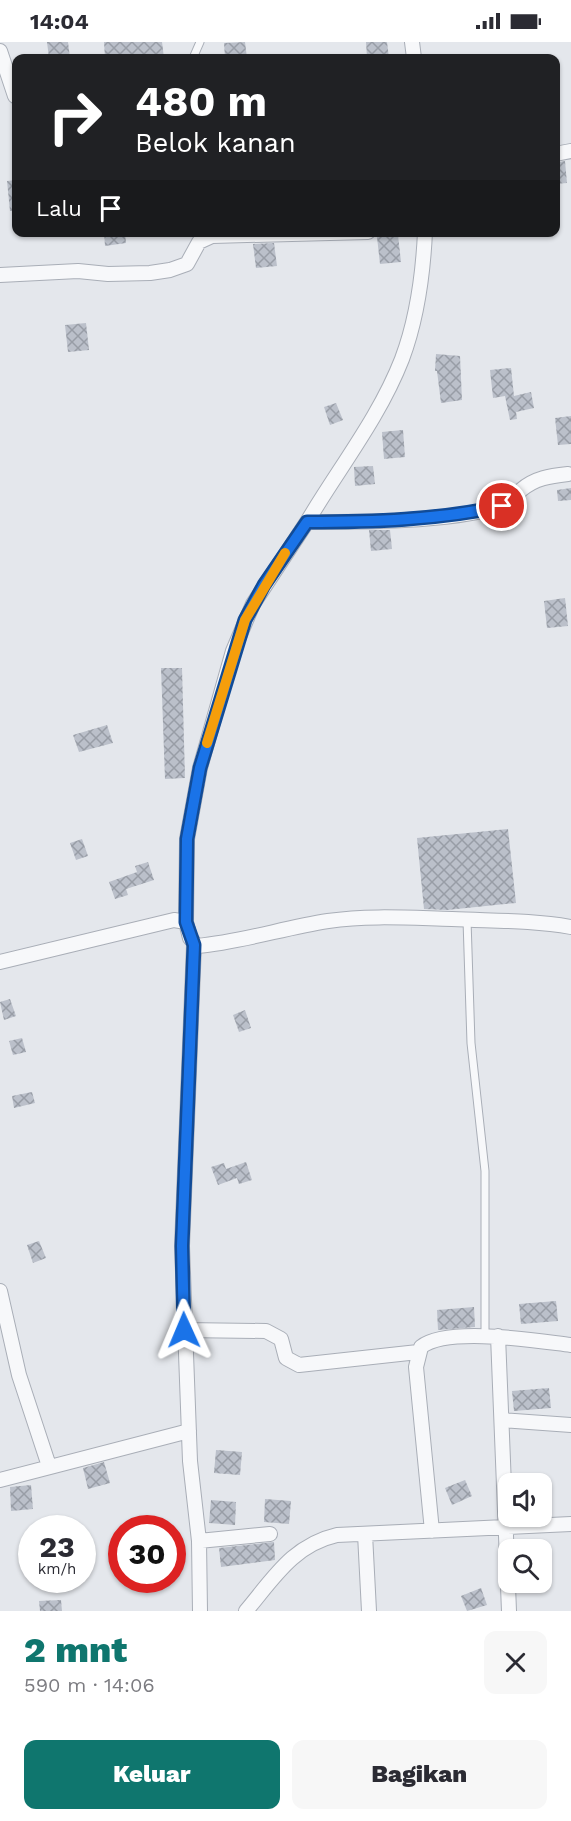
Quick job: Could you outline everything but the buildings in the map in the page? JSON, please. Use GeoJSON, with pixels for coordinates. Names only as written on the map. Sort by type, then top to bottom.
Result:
{"type":"FeatureCollection","features":[{"type":"Feature","properties":{"kind":"street"},"geometry":{"type":"LineString","coordinates":[[0,51],[12,85]]}},
{"type":"Feature","properties":{"kind":"street"},"geometry":{"type":"LineString","coordinates":[[0,275],[78,271],[108,274],[150,273],[187,264],[199,242],[210,237]]}},
{"type":"Feature","properties":{"kind":"street"},"geometry":{"type":"LineString","coordinates":[[200,1611],[199,1540],[189,1431],[182,1246],[194,945],[186,922],[187,839],[200,768],[233,651],[253,604],[358,442],[402,357],[423,271],[425,237]]}},
{"type":"Feature","properties":{"kind":"street"},"geometry":{"type":"LineString","coordinates":[[307,522],[352,522],[455,514],[502,506],[545,476],[568,474]]}},
{"type":"Feature","properties":{"kind":"street"},"geometry":{"type":"LineString","coordinates":[[194,945],[246,940],[276,931],[330,921],[381,918],[541,922],[571,927]]}},
{"type":"Feature","properties":{"kind":"street"},"geometry":{"type":"LineString","coordinates":[[0,962],[174,920],[186,922]]}},
{"type":"Feature","properties":{"kind":"street"},"geometry":{"type":"LineString","coordinates":[[0,1291],[19,1375],[49,1466]]}},
{"type":"Feature","properties":{"kind":"street"},"geometry":{"type":"LineString","coordinates":[[184,1330],[266,1330],[281,1339],[286,1358],[299,1365],[418,1352]]}},
{"type":"Feature","properties":{"kind":"street"},"geometry":{"type":"LineString","coordinates":[[432,1532],[416,1367],[418,1352],[426,1343],[438,1339],[492,1336],[571,1345]]}},
{"type":"Feature","properties":{"kind":"street"},"geometry":{"type":"LineString","coordinates":[[492,1336],[501,1419],[509,1611]]}},
{"type":"Feature","properties":{"kind":"street"},"geometry":{"type":"LineString","coordinates":[[501,1419],[571,1425]]}},
{"type":"Feature","properties":{"kind":"street"},"geometry":{"type":"LineString","coordinates":[[0,1480],[189,1431]]}},
{"type":"Feature","properties":{"kind":"street"},"geometry":{"type":"LineString","coordinates":[[246,1611],[304,1546],[337,1535],[506,1529],[571,1524]]}},
{"type":"Feature","properties":{"kind":"street"},"geometry":{"type":"LineString","coordinates":[[199,1540],[270,1534]]}},
{"type":"Feature","properties":{"kind":"street"},"geometry":{"type":"LineString","coordinates":[[365,1534],[369,1611]]}},
{"type":"Feature","properties":{"kind":"lane"},"geometry":{"type":"LineString","coordinates":[[467,920],[470,1033],[485,1172],[492,1336]]}},
{"type":"Feature","properties":{"kind":"slow traffic"},"geometry":{"type":"LineString","coordinates":[[207,743],[233,651],[245,620],[285,553]]}},
{"type":"Feature","properties":{"kind":"route"},"geometry":{"type":"LineString","coordinates":[[184,1330],[182,1246],[194,945],[186,922],[187,839],[200,768],[233,651],[253,604],[307,522],[352,522],[455,514],[502,506]]}}]}
